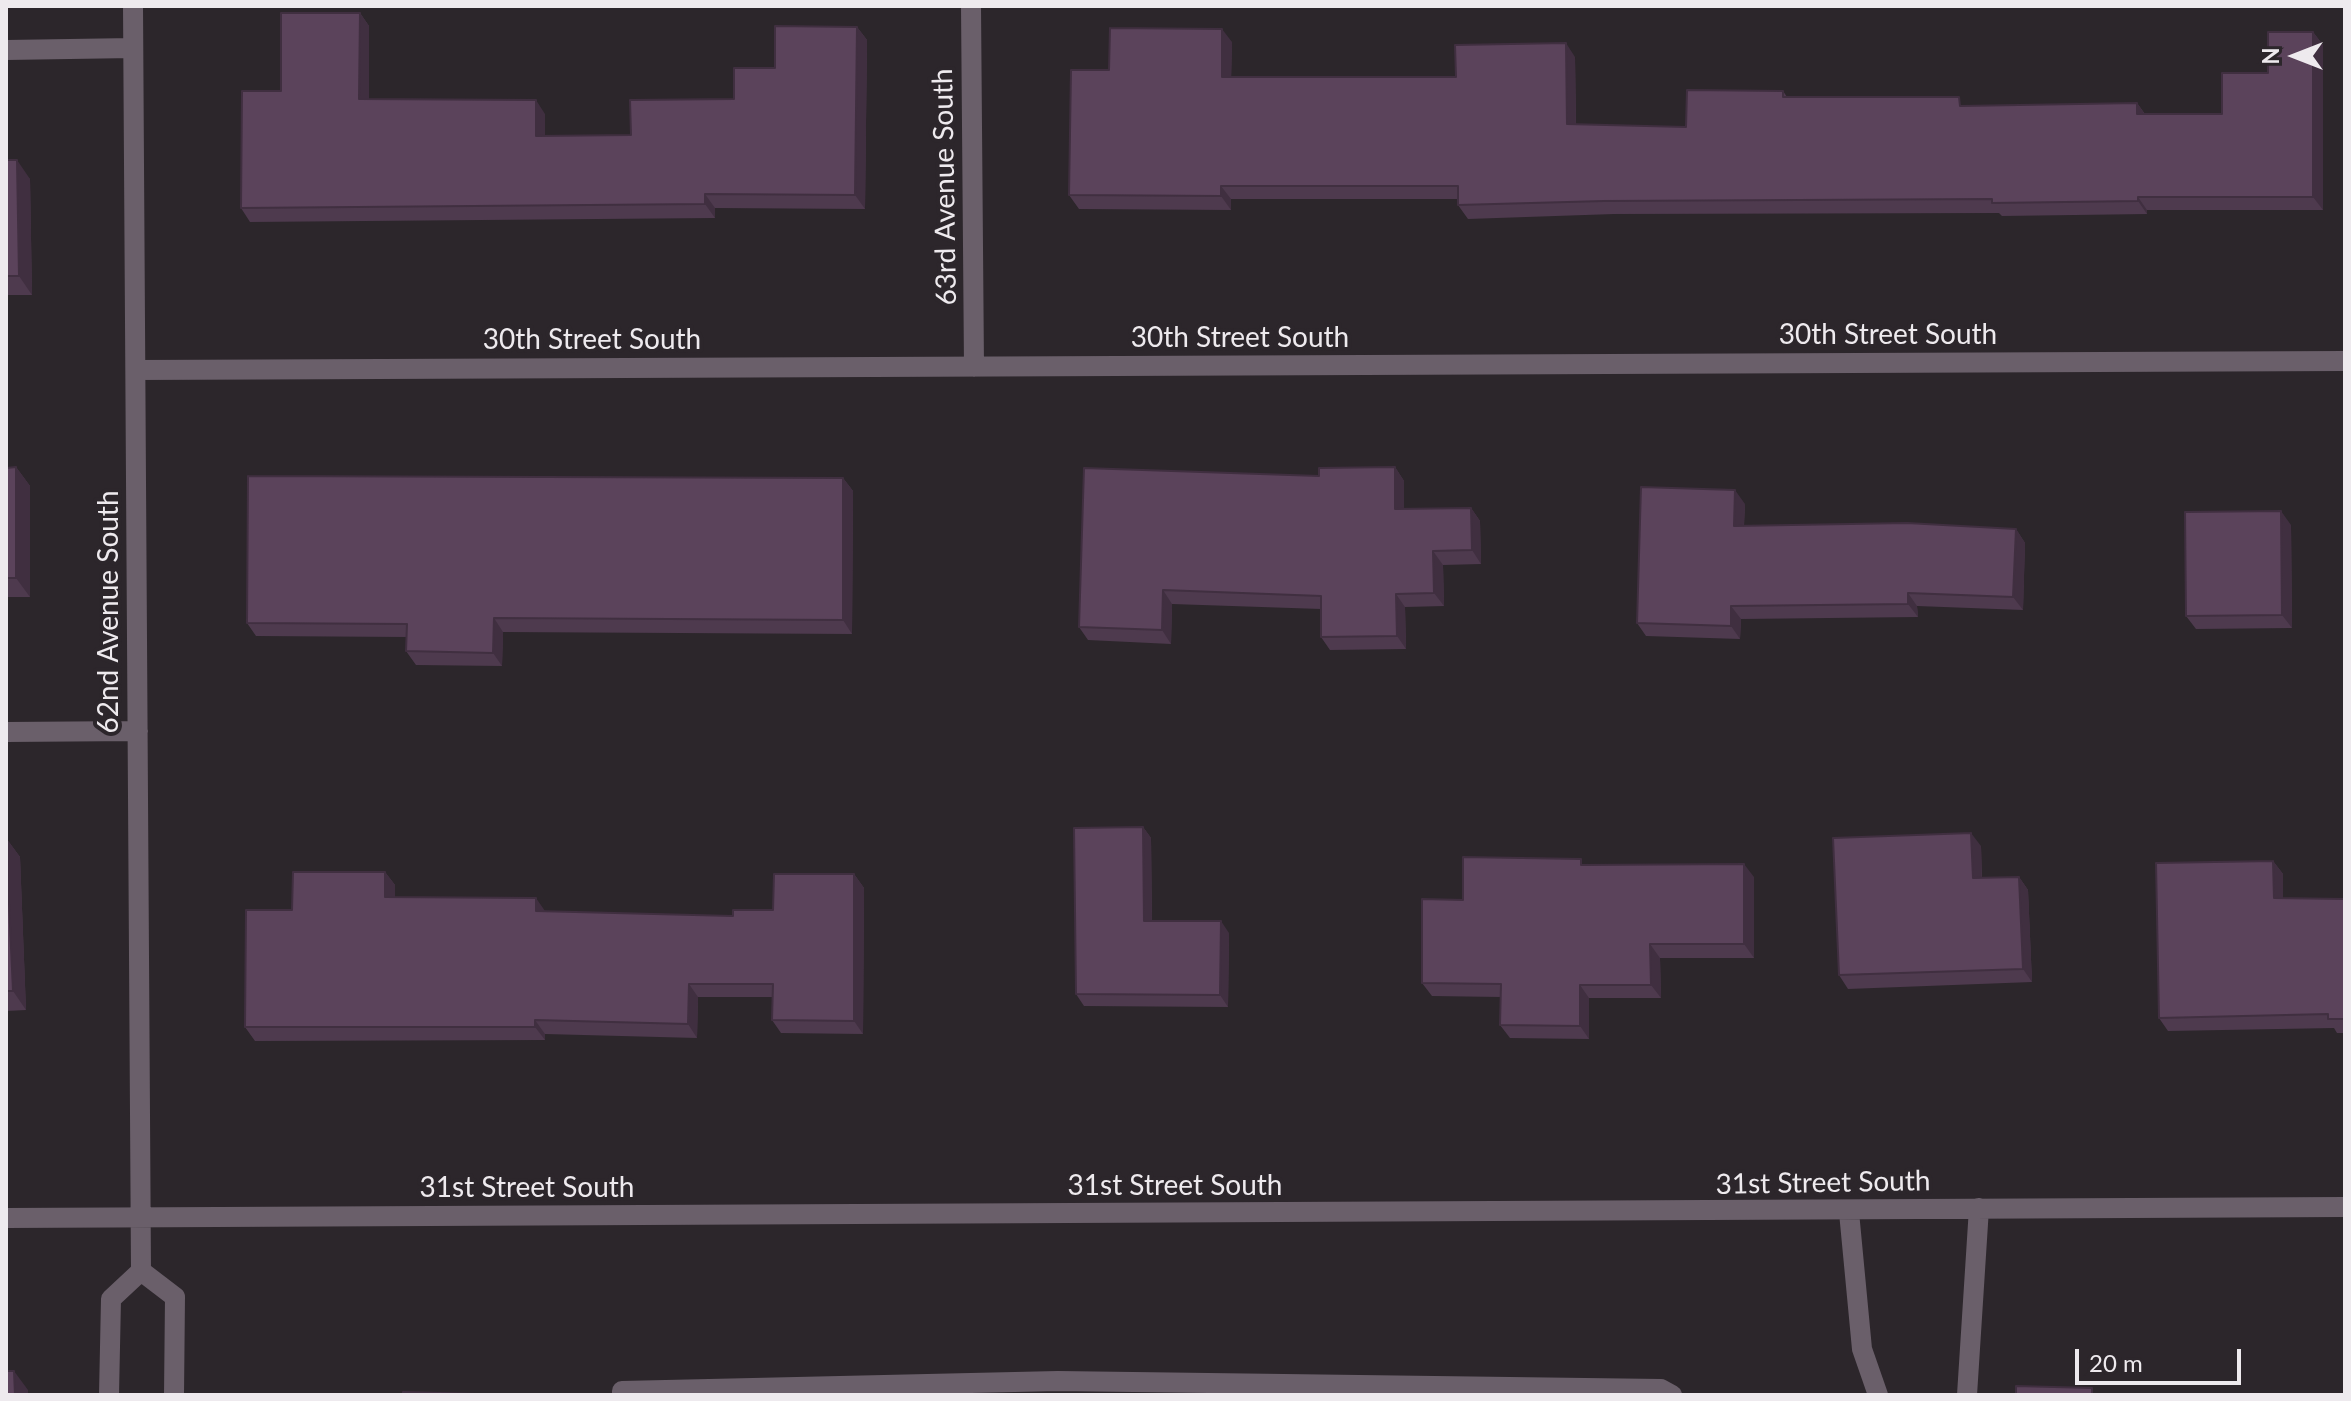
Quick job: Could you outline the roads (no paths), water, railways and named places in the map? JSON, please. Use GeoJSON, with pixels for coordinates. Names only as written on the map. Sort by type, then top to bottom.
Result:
{"type":"FeatureCollection","features":[{"type":"Feature","properties":{"kind":"street","name":"62nd Avenue South"},"geometry":{"type":"LineString","coordinates":[[133,6],[141,1271]]}},
{"type":"Feature","properties":{"kind":"street","name":"63rd Avenue South"},"geometry":{"type":"LineString","coordinates":[[971,6],[974,367]]}},
{"type":"Feature","properties":{"kind":"street"},"geometry":{"type":"LineString","coordinates":[[6,50],[133,48]]}},
{"type":"Feature","properties":{"kind":"street","name":"30th Street South"},"geometry":{"type":"LineString","coordinates":[[136,370],[2345,361]]}},
{"type":"Feature","properties":{"kind":"street"},"geometry":{"type":"LineString","coordinates":[[6,732],[138,731]]}},
{"type":"Feature","properties":{"kind":"street","name":"31st Street South"},"geometry":{"type":"LineString","coordinates":[[6,1218],[1849,1212],[1979,1208],[2345,1207]]}},
{"type":"Feature","properties":{"kind":"street"},"geometry":{"type":"LineString","coordinates":[[1967,1395],[1979,1208]]}},
{"type":"Feature","properties":{"kind":"street"},"geometry":{"type":"LineString","coordinates":[[1849,1212],[1862,1349],[1878,1395]]}},
{"type":"Feature","properties":{"kind":"street"},"geometry":{"type":"LineString","coordinates":[[109,1395],[111,1299],[141,1271],[175,1297],[174,1395]]}},
{"type":"Feature","properties":{"kind":"street"},"geometry":{"type":"LineString","coordinates":[[622,1395],[622,1391],[1058,1388],[1661,1389],[1672,1395]]}}]}
